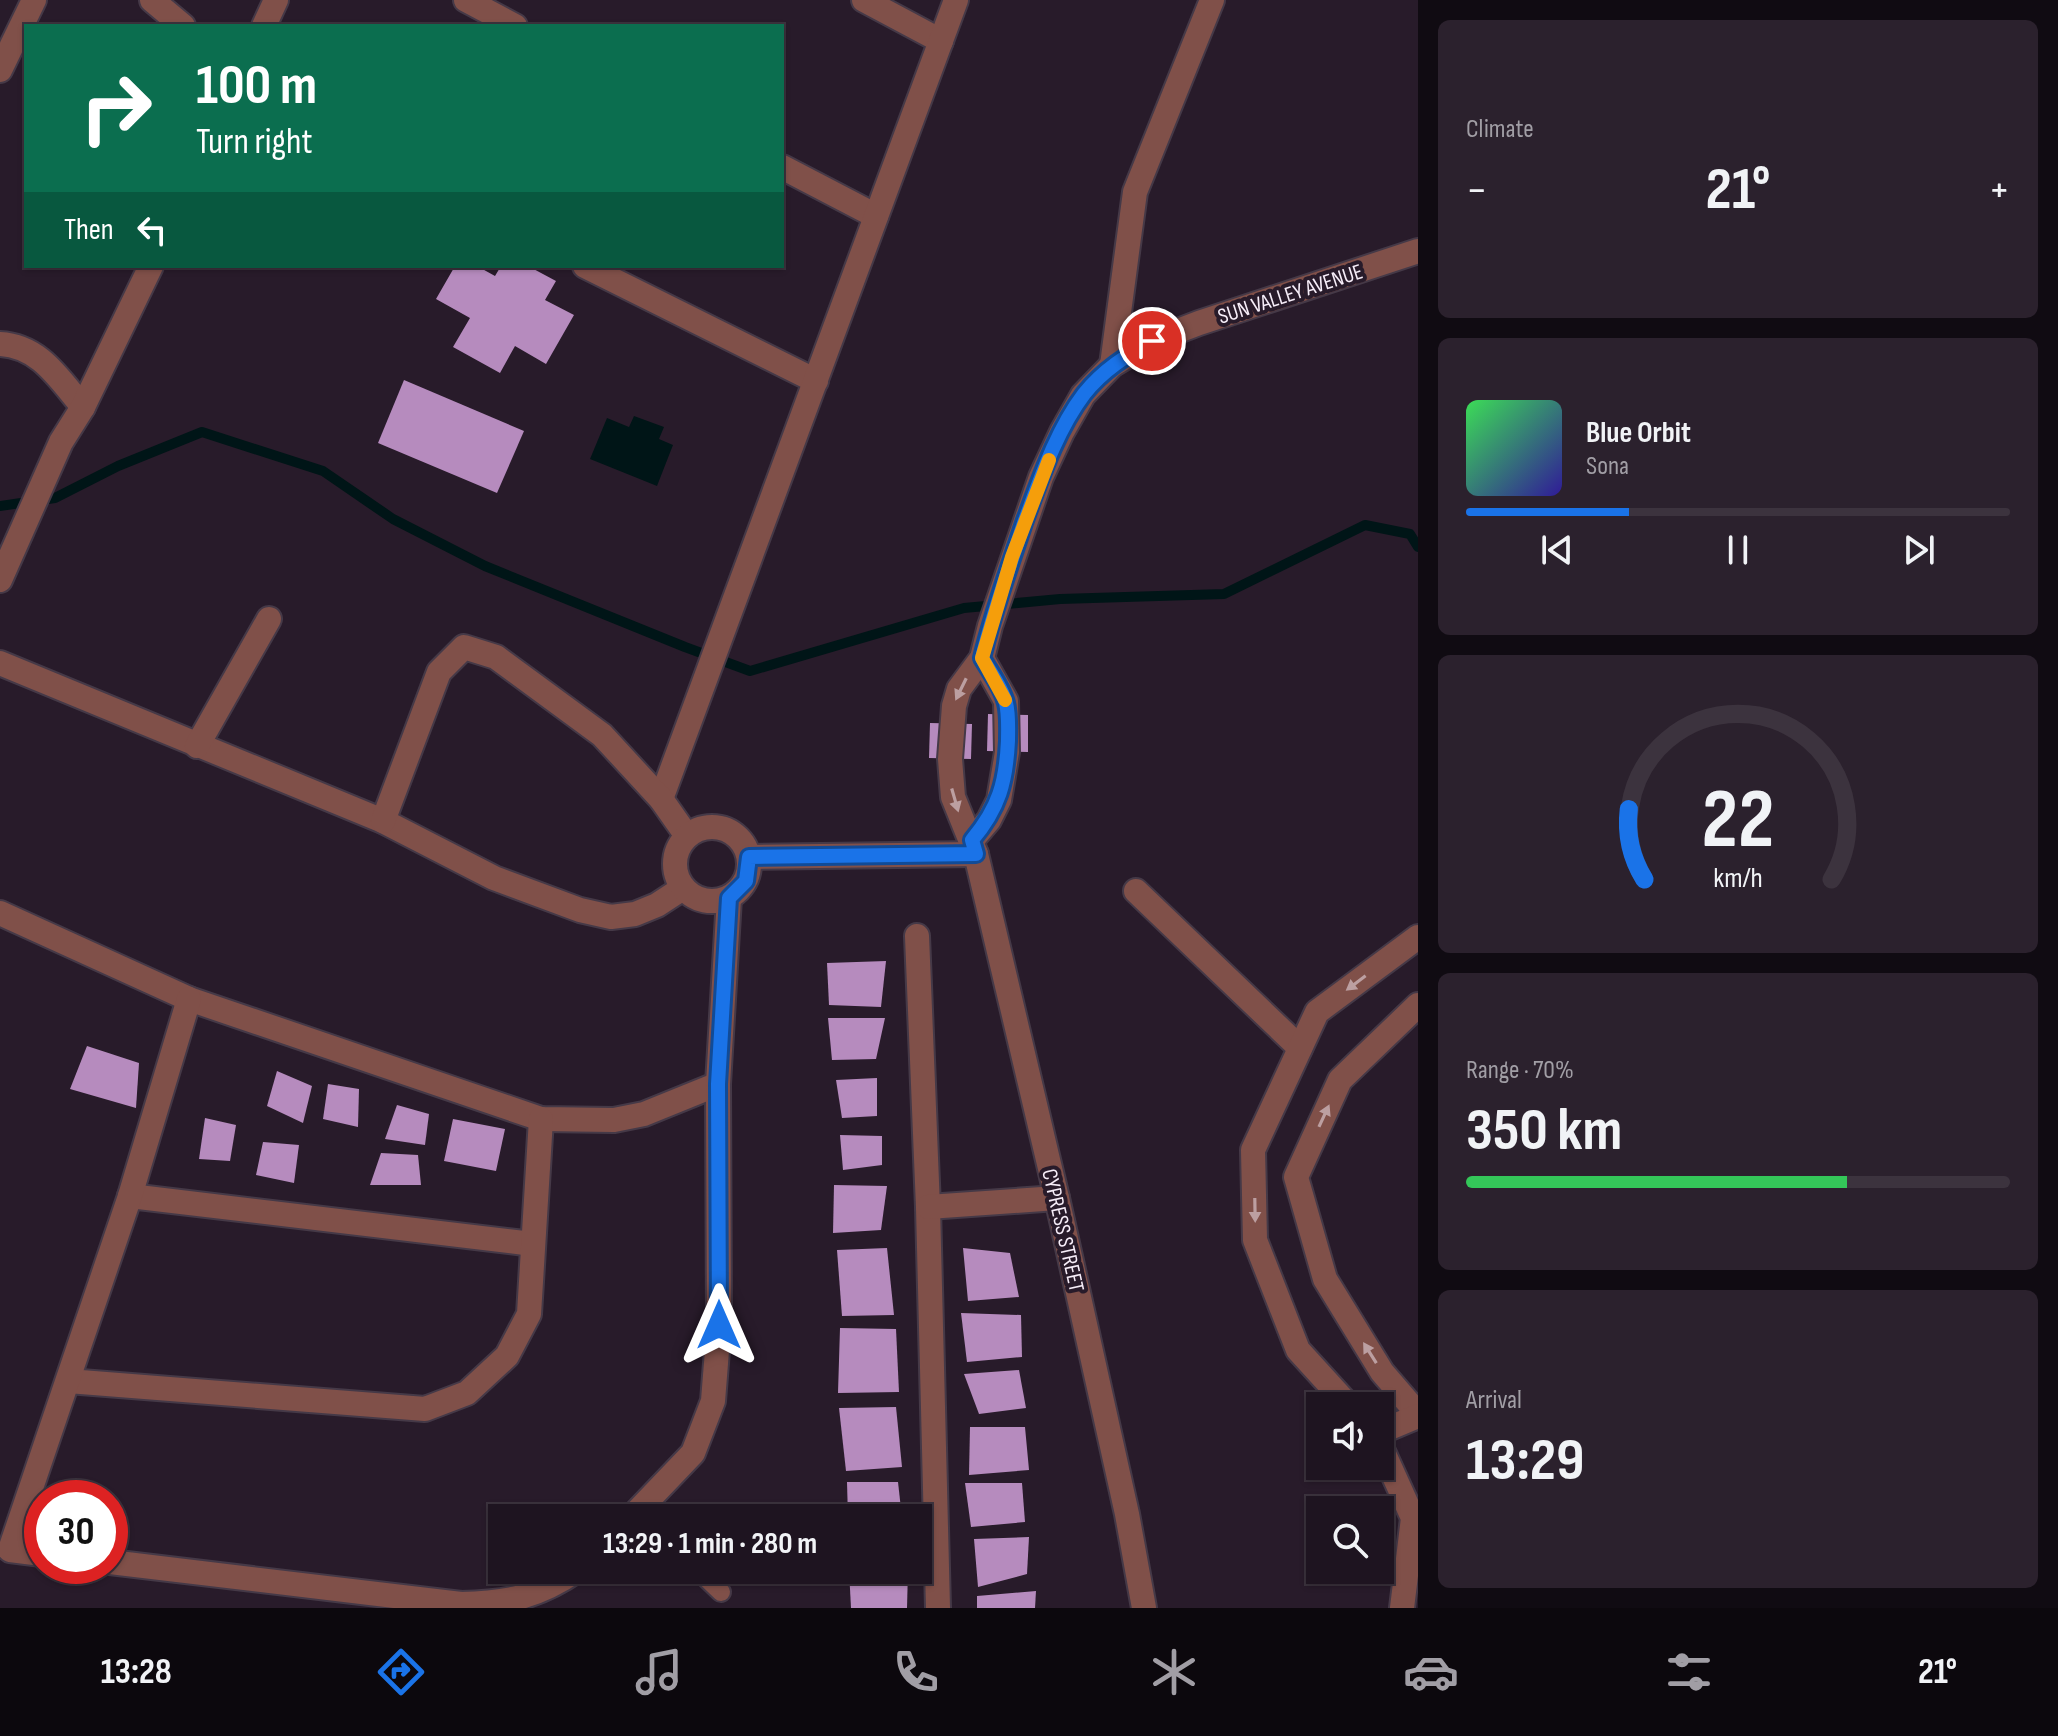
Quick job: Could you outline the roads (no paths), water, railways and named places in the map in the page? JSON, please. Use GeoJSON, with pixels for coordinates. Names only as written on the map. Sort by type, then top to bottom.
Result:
{"type":"FeatureCollection","features":[{"type":"Feature","properties":{"kind":"street"},"geometry":{"type":"LineString","coordinates":[[0,70],[34,0]]}},
{"type":"Feature","properties":{"kind":"street"},"geometry":{"type":"LineString","coordinates":[[152,0],[181,24]]}},
{"type":"Feature","properties":{"kind":"street"},"geometry":{"type":"LineString","coordinates":[[265,24],[276,0]]}},
{"type":"Feature","properties":{"kind":"street"},"geometry":{"type":"LineString","coordinates":[[466,0],[511,24]]}},
{"type":"Feature","properties":{"kind":"street"},"geometry":{"type":"LineString","coordinates":[[864,0],[941,41]]}},
{"type":"Feature","properties":{"kind":"street"},"geometry":{"type":"LineString","coordinates":[[661,799],[956,0]]}},
{"type":"Feature","properties":{"kind":"street"},"geometry":{"type":"LineString","coordinates":[[1112,365],[1135,192],[1212,0]]}},
{"type":"Feature","properties":{"kind":"street"},"geometry":{"type":"LineString","coordinates":[[784,168],[876,216]]}},
{"type":"Feature","properties":{"kind":"street","name":"SUN VALLEY AVENUE"},"geometry":{"type":"LineString","coordinates":[[974,847],[953,797],[950,778],[952,724],[959,689],[982,658],[1012,557],[1041,477],[1083,395],[1112,365],[1152,341],[1418,251]]}},
{"type":"Feature","properties":{"kind":"street"},"geometry":{"type":"LineString","coordinates":[[0,580],[61,442],[83,407],[150,268]]}},
{"type":"Feature","properties":{"kind":"street"},"geometry":{"type":"LineString","coordinates":[[589,268],[816,381]]}},
{"type":"Feature","properties":{"kind":"street"},"geometry":{"type":"LineString","coordinates":[[0,344],[23,347],[41,358],[83,407]]}},
{"type":"Feature","properties":{"kind":"street"},"geometry":{"type":"LineString","coordinates":[[197,746],[269,619]]}},
{"type":"Feature","properties":{"kind":"street"},"geometry":{"type":"LineString","coordinates":[[383,821],[439,672],[464,647],[496,657],[602,735],[661,799],[687,836]]}},
{"type":"Feature","properties":{"kind":"street"},"geometry":{"type":"LineString","coordinates":[[749,857],[974,847],[999,800],[1005,774],[1008,733],[1006,701],[982,658]]}},
{"type":"Feature","properties":{"kind":"street"},"geometry":{"type":"LineString","coordinates":[[0,663],[383,821],[494,878],[590,913],[611,917],[635,914],[657,905],[683,888]]}},
{"type":"Feature","properties":{"kind":"street"},"geometry":{"type":"LineString","coordinates":[[716,827],[731,832],[743,843],[749,857],[746,881],[729,898],[717,902],[704,901],[683,888],[676,875],[678,847],[687,836],[701,828],[716,827]]}},
{"type":"Feature","properties":{"kind":"street","name":"CYPRESS STREET"},"geometry":{"type":"LineString","coordinates":[[974,847],[1057,1198],[1127,1514],[1144,1608]]}},
{"type":"Feature","properties":{"kind":"street"},"geometry":{"type":"LineString","coordinates":[[1136,891],[1300,1048]]}},
{"type":"Feature","properties":{"kind":"street"},"geometry":{"type":"LineString","coordinates":[[648,1504],[693,1453],[713,1401],[719,1325],[718,1084],[729,898]]}},
{"type":"Feature","properties":{"kind":"street"},"geometry":{"type":"LineString","coordinates":[[0,913],[189,999],[541,1119],[614,1120],[644,1114],[718,1084]]}},
{"type":"Feature","properties":{"kind":"street"},"geometry":{"type":"LineString","coordinates":[[917,936],[928,1207],[938,1608]]}},
{"type":"Feature","properties":{"kind":"street"},"geometry":{"type":"LineString","coordinates":[[1336,1392],[1298,1350],[1255,1240],[1253,1150],[1317,1012],[1418,937]]}},
{"type":"Feature","properties":{"kind":"street"},"geometry":{"type":"LineString","coordinates":[[34,1480],[130,1196],[189,999]]}},
{"type":"Feature","properties":{"kind":"street"},"geometry":{"type":"LineString","coordinates":[[1394,1426],[1418,1415],[1382,1372],[1325,1279],[1296,1177],[1340,1080],[1418,1005]]}},
{"type":"Feature","properties":{"kind":"street"},"geometry":{"type":"LineString","coordinates":[[68,1381],[425,1409],[467,1393],[507,1356],[529,1314],[541,1119]]}},
{"type":"Feature","properties":{"kind":"street"},"geometry":{"type":"LineString","coordinates":[[130,1196],[533,1244]]}},
{"type":"Feature","properties":{"kind":"street"},"geometry":{"type":"LineString","coordinates":[[928,1207],[1057,1198]]}},
{"type":"Feature","properties":{"kind":"street"},"geometry":{"type":"LineString","coordinates":[[1394,1476],[1413,1518],[1402,1608]]}},
{"type":"Feature","properties":{"kind":"street"},"geometry":{"type":"LineString","coordinates":[[24,1509],[10,1550],[24,1552]]}},
{"type":"Feature","properties":{"kind":"street"},"geometry":{"type":"LineString","coordinates":[[128,1564],[461,1604],[499,1603],[537,1593],[553,1584]]}},
{"type":"Feature","properties":{"kind":"lane"},"geometry":{"type":"LineString","coordinates":[[713,1584],[721,1592]]}},
{"type":"Feature","properties":{"kind":"waterway"},"geometry":{"type":"LineString","coordinates":[[0,506],[55,498],[118,466],[202,432],[323,471],[393,519],[485,566],[750,671],[964,608],[1060,599],[1224,594],[1365,525],[1410,534],[1418,547]]}}]}
